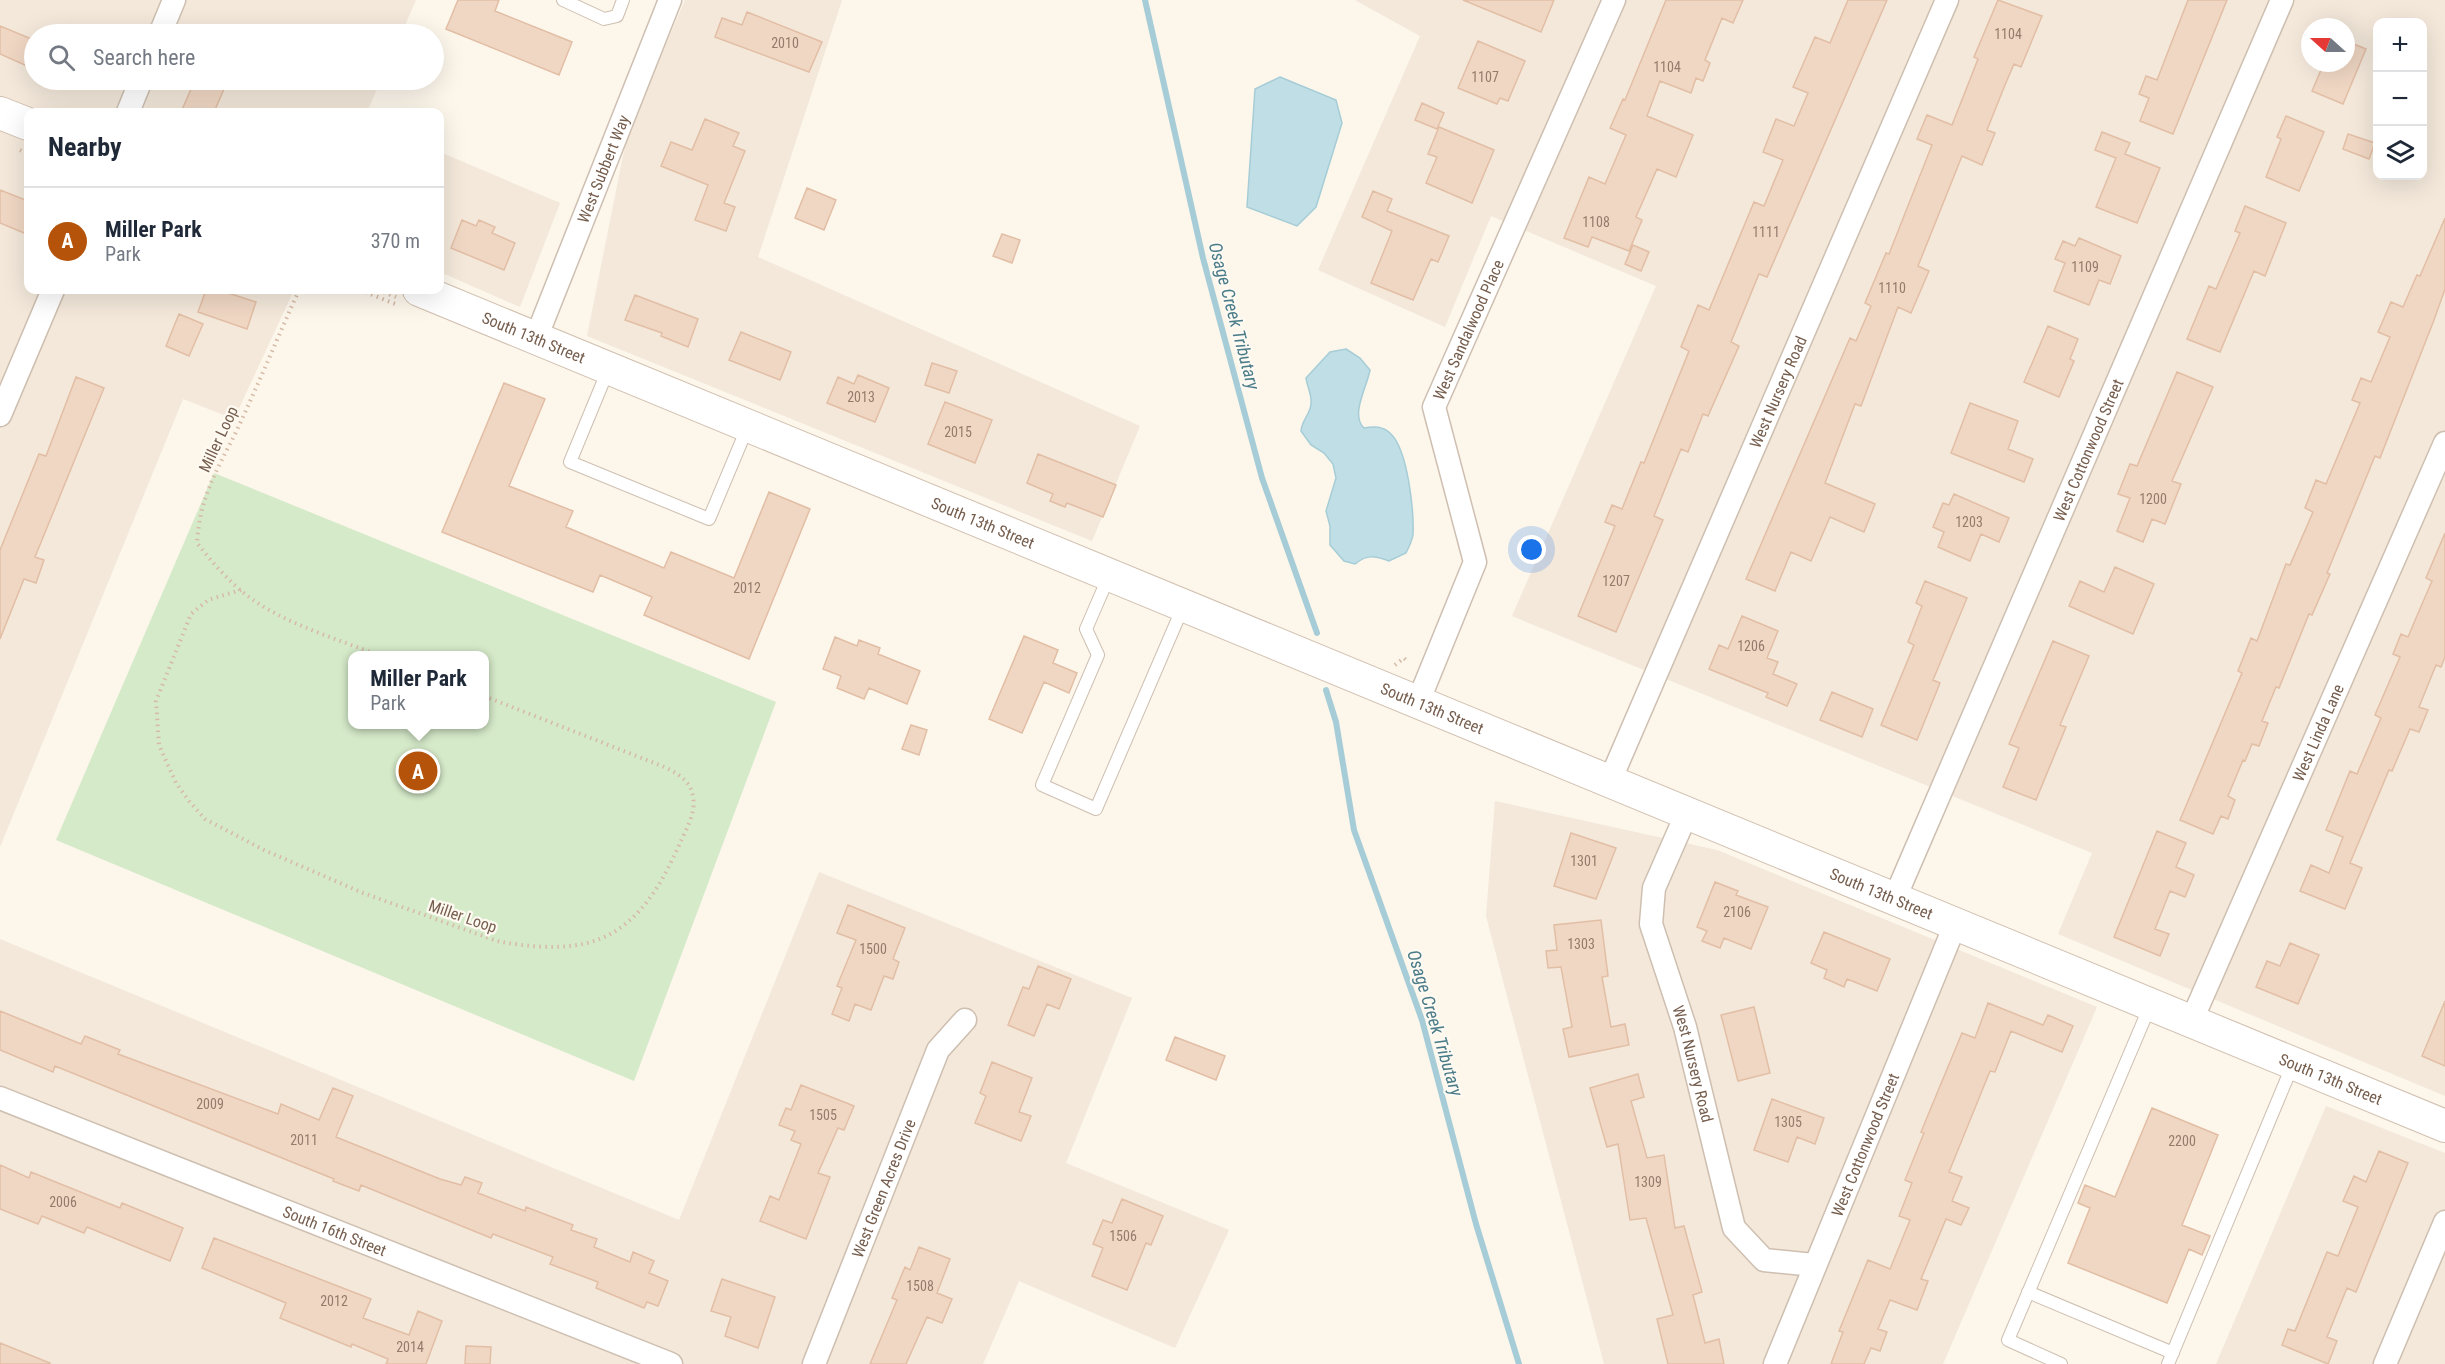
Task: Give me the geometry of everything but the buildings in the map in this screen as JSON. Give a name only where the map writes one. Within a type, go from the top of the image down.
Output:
[{"type":"street","points":[[164,24],[174,0]]},
{"type":"street","name":"West Subbert Way","points":[[536,338],[670,0]]},
{"type":"street","name":"West Sandalwood Place","points":[[1418,702],[1475,562],[1434,407],[1614,0]]},
{"type":"street","name":"West Nursery Road","points":[[1609,783],[1947,0]]},
{"type":"street","name":"West Cottonwood Street","points":[[1894,900],[2282,0]]},
{"type":"street","points":[[130,108],[137,90]]},
{"type":"street","points":[[0,113],[24,122]]},
{"type":"street","points":[[0,415],[51,294]]},
{"type":"street","name":"South 13th Street","points":[[429,294],[1686,815],[2445,1126]]},
{"type":"street","name":"West Linda Lane","points":[[2191,1022],[2445,443]]},
{"type":"street","name":"West Nursery Road","points":[[1686,815],[1654,888],[1652,924],[1685,1027],[1734,1228],[1764,1260],[1814,1265]]},
{"type":"street","name":"West Cottonwood Street","points":[[1775,1364],[1954,925]]},
{"type":"street","name":"West Green Acres Drive","points":[[814,1364],[938,1050],[964,1020]]},
{"type":"street","name":"South 16th Street","points":[[0,1098],[671,1364]]},
{"type":"street","points":[[2385,1364],[2445,1222]]},
{"type":"lane","points":[[563,0],[604,19],[617,16],[623,0]]},
{"type":"lane","points":[[609,368],[570,462],[709,519],[748,426]]},
{"type":"lane","points":[[1109,576],[1086,629],[1098,655],[1042,785],[1096,809],[1183,607]]},
{"type":"lane","points":[[2061,1364],[2008,1340],[2151,1005]]},
{"type":"lane","points":[[2028,1292],[2170,1358],[2293,1064]]},
{"type":"path","name":"Miller Loop","points":[[297,294],[236,432],[214,473],[199,513],[197,543],[226,577],[272,612],[368,651]]},
{"type":"path","name":"Miller Loop","points":[[241,590],[208,600],[191,614],[156,701],[159,746],[165,763],[189,801],[206,819],[311,871],[497,941],[515,944],[577,944],[597,940],[616,931],[635,916],[665,876],[694,806],[688,783],[680,774],[667,768],[489,698]]},
{"type":"shaded area","points":[[0,0],[416,0],[405,24],[24,24],[24,90],[377,90],[369,108],[24,108],[24,294],[292,294],[234,419],[183,399],[0,847]]},
{"type":"shaded area","points":[[685,0],[842,0],[758,257],[1140,426],[1092,541],[587,336],[628,131]]},
{"type":"shaded area","points":[[1355,0],[2445,0],[2445,1096],[2058,934],[2092,853],[1512,616],[1656,286],[1491,216],[1445,327],[1318,270],[1420,36]]},
{"type":"shaded area","points":[[444,154],[560,203],[520,307],[444,274]]},
{"type":"shaded area","points":[[1495,801],[1717,850],[2097,1007],[1943,1364],[1604,1364],[1486,916]]},
{"type":"shaded area","points":[[819,872],[1132,998],[1066,1163],[1229,1230],[1175,1348],[1019,1281],[983,1364],[0,1364],[0,939],[679,1220]]},
{"type":"shaded area","points":[[2326,1106],[2445,1153],[2445,1364],[2216,1364]]},
{"type":"green space","points":[[214,473],[776,702],[634,1081],[56,840]]},
{"type":"water","points":[[1280,77],[1336,100],[1342,123],[1316,207],[1297,226],[1247,207],[1255,89]]},
{"type":"water","points":[[1346,349],[1360,358],[1370,370],[1359,408],[1360,422],[1364,428],[1378,427],[1391,434],[1397,442],[1406,467],[1413,537],[1406,553],[1389,561],[1371,557],[1355,564],[1344,561],[1330,545],[1330,526],[1326,511],[1336,478],[1333,464],[1324,453],[1311,445],[1301,431],[1311,403],[1306,378],[1330,352]]},
{"type":"waterway","name":"Osage Creek Tributary","points":[[1145,0],[1203,258],[1262,478],[1317,633]]},
{"type":"waterway","name":"Osage Creek Tributary","points":[[1326,690],[1336,722],[1354,830],[1422,1020],[1476,1224],[1519,1364]]},
{"type":"place","name":"Miller Park","points":[[418,771]]}]
